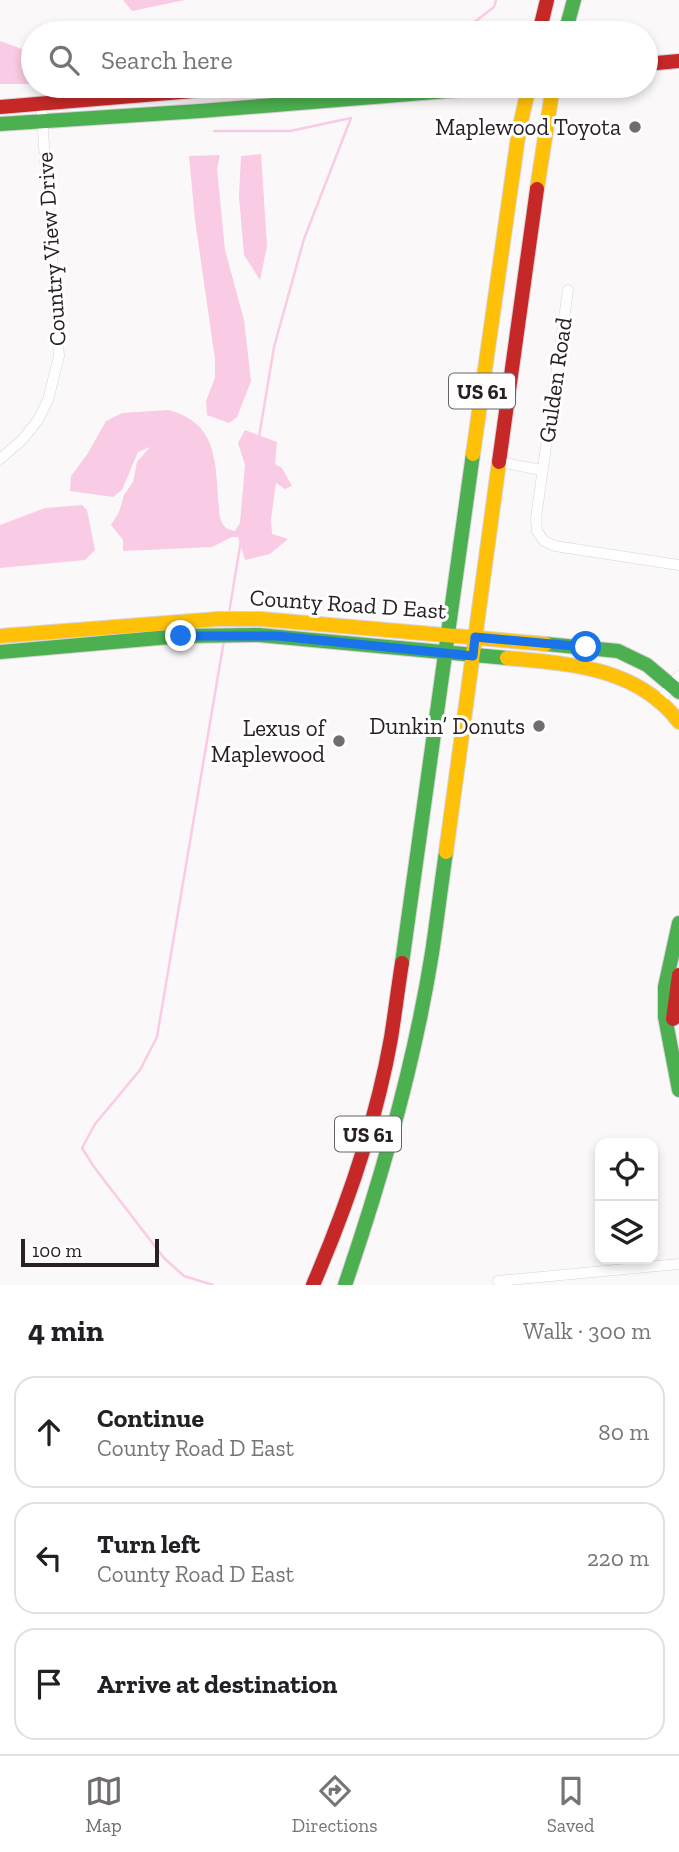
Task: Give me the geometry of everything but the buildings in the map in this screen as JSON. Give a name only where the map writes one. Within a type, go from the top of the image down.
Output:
[{"type":"main road","points":[[542,21],[547,0]]},
{"type":"main road","points":[[568,21],[574,0]]},
{"type":"main road","points":[[540,21],[543,17]]},
{"type":"main road","points":[[658,63],[679,61]]},
{"type":"main road","points":[[0,107],[103,98]]},
{"type":"main road","points":[[0,124],[361,98]]},
{"type":"main road","name":"US 61","points":[[313,1285],[358,1168],[385,1068],[397,1002],[444,653],[526,98]]},
{"type":"main road","name":"US 61","points":[[345,1285],[397,1120],[432,954],[542,144],[551,98]]},
{"type":"main road","name":"County Road D East","points":[[0,636],[218,619],[261,619],[618,651],[647,664],[676,684]]},
{"type":"main road","name":"County Road D East","points":[[0,652],[181,636],[258,635],[577,665],[617,675],[650,692],[679,722]]},
{"type":"main road","points":[[679,923],[668,961],[665,987],[665,1017],[679,1090]]},
{"type":"main road","points":[[672,1048],[679,975]]},
{"type":"street","name":"Country View Drive","points":[[0,459],[22,440],[38,420],[48,400],[58,356],[41,103]]},
{"type":"street","name":"Gulden Road","points":[[568,290],[541,470],[537,531],[544,541],[555,546],[679,565]]},
{"type":"street","name":"Gulden Road","points":[[499,462],[541,470]]},
{"type":"street","points":[[660,701],[676,684]]},
{"type":"street","points":[[498,1281],[679,1264]]},
{"type":"shaded area","points":[[123,0],[185,0],[132,11]]},
{"type":"shaded area","points":[[0,41],[21,49],[21,84],[0,84]]},
{"type":"shaded area","points":[[222,98],[268,98],[172,105]]},
{"type":"shaded area","points":[[261,154],[267,246],[260,280],[244,255],[239,197],[241,156]]},
{"type":"shaded area","points":[[220,155],[217,169],[225,250],[244,320],[251,381],[237,417],[229,423],[207,415],[206,401],[215,378],[215,359],[195,220],[189,156]]},
{"type":"shaded area","points":[[168,410],[197,424],[205,435],[215,460],[220,517],[223,525],[230,530],[235,531],[240,523],[245,465],[238,443],[245,430],[277,442],[275,464],[282,468],[292,486],[285,489],[276,483],[271,519],[272,534],[288,539],[270,554],[245,560],[238,537],[232,537],[212,547],[123,551],[123,540],[111,525],[133,482],[137,462],[150,447],[138,452],[122,490],[113,497],[70,491],[71,476],[106,421],[122,413]]},
{"type":"shaded area","points":[[82,505],[87,510],[95,550],[85,560],[0,568],[0,525],[45,508]]},
{"type":"waterway","points":[[476,21],[494,7],[496,0]]},
{"type":"waterway","points":[[214,131],[290,131],[351,118]]},
{"type":"waterway","points":[[259,437],[274,347],[304,239],[351,118]]},
{"type":"waterway","points":[[229,613],[241,540]]},
{"type":"waterway","points":[[213,1285],[184,1276],[164,1258],[82,1148],[95,1124],[140,1070],[157,1037],[224,640]]},
{"type":"traffic: fast","points":[[568,21],[574,0]]},
{"type":"traffic: fast","points":[[0,124],[361,98]]},
{"type":"traffic: fast","points":[[402,963],[473,454]]},
{"type":"traffic: fast","points":[[0,652],[181,636],[259,635],[507,658]]},
{"type":"traffic: fast","points":[[546,644],[618,651],[647,665],[679,692]]},
{"type":"traffic: fast","points":[[345,1285],[384,1162],[416,1037],[432,953],[446,852]]},
{"type":"traffic: fast","points":[[679,923],[665,987],[665,1017],[679,1090]]},
{"type":"traffic: slow","points":[[473,454],[519,130],[526,98]]},
{"type":"traffic: slow","points":[[537,189],[551,98]]},
{"type":"traffic: slow","points":[[446,852],[499,462]]},
{"type":"traffic: slow","points":[[0,636],[218,619],[261,619],[546,644]]},
{"type":"traffic: slow","points":[[507,658],[578,666],[623,679],[662,704],[679,722]]},
{"type":"traffic: jam","points":[[542,21],[547,0]]},
{"type":"traffic: jam","points":[[658,63],[679,61]]},
{"type":"traffic: jam","points":[[0,107],[108,98]]},
{"type":"traffic: jam","points":[[499,462],[537,189]]},
{"type":"traffic: jam","points":[[313,1285],[349,1195],[369,1133],[385,1070],[402,963]]},
{"type":"traffic: jam","points":[[673,1019],[679,975]]},
{"type":"place","name":"Maplewood Toyota","points":[[635,127]]},
{"type":"place","name":"Dunkin’ Donuts","points":[[539,726]]},
{"type":"place","name":"Lexus of Maplewood","points":[[339,741]]},
{"type":"route","points":[[181,636],[278,636],[473,656],[475,637],[586,647]]}]
